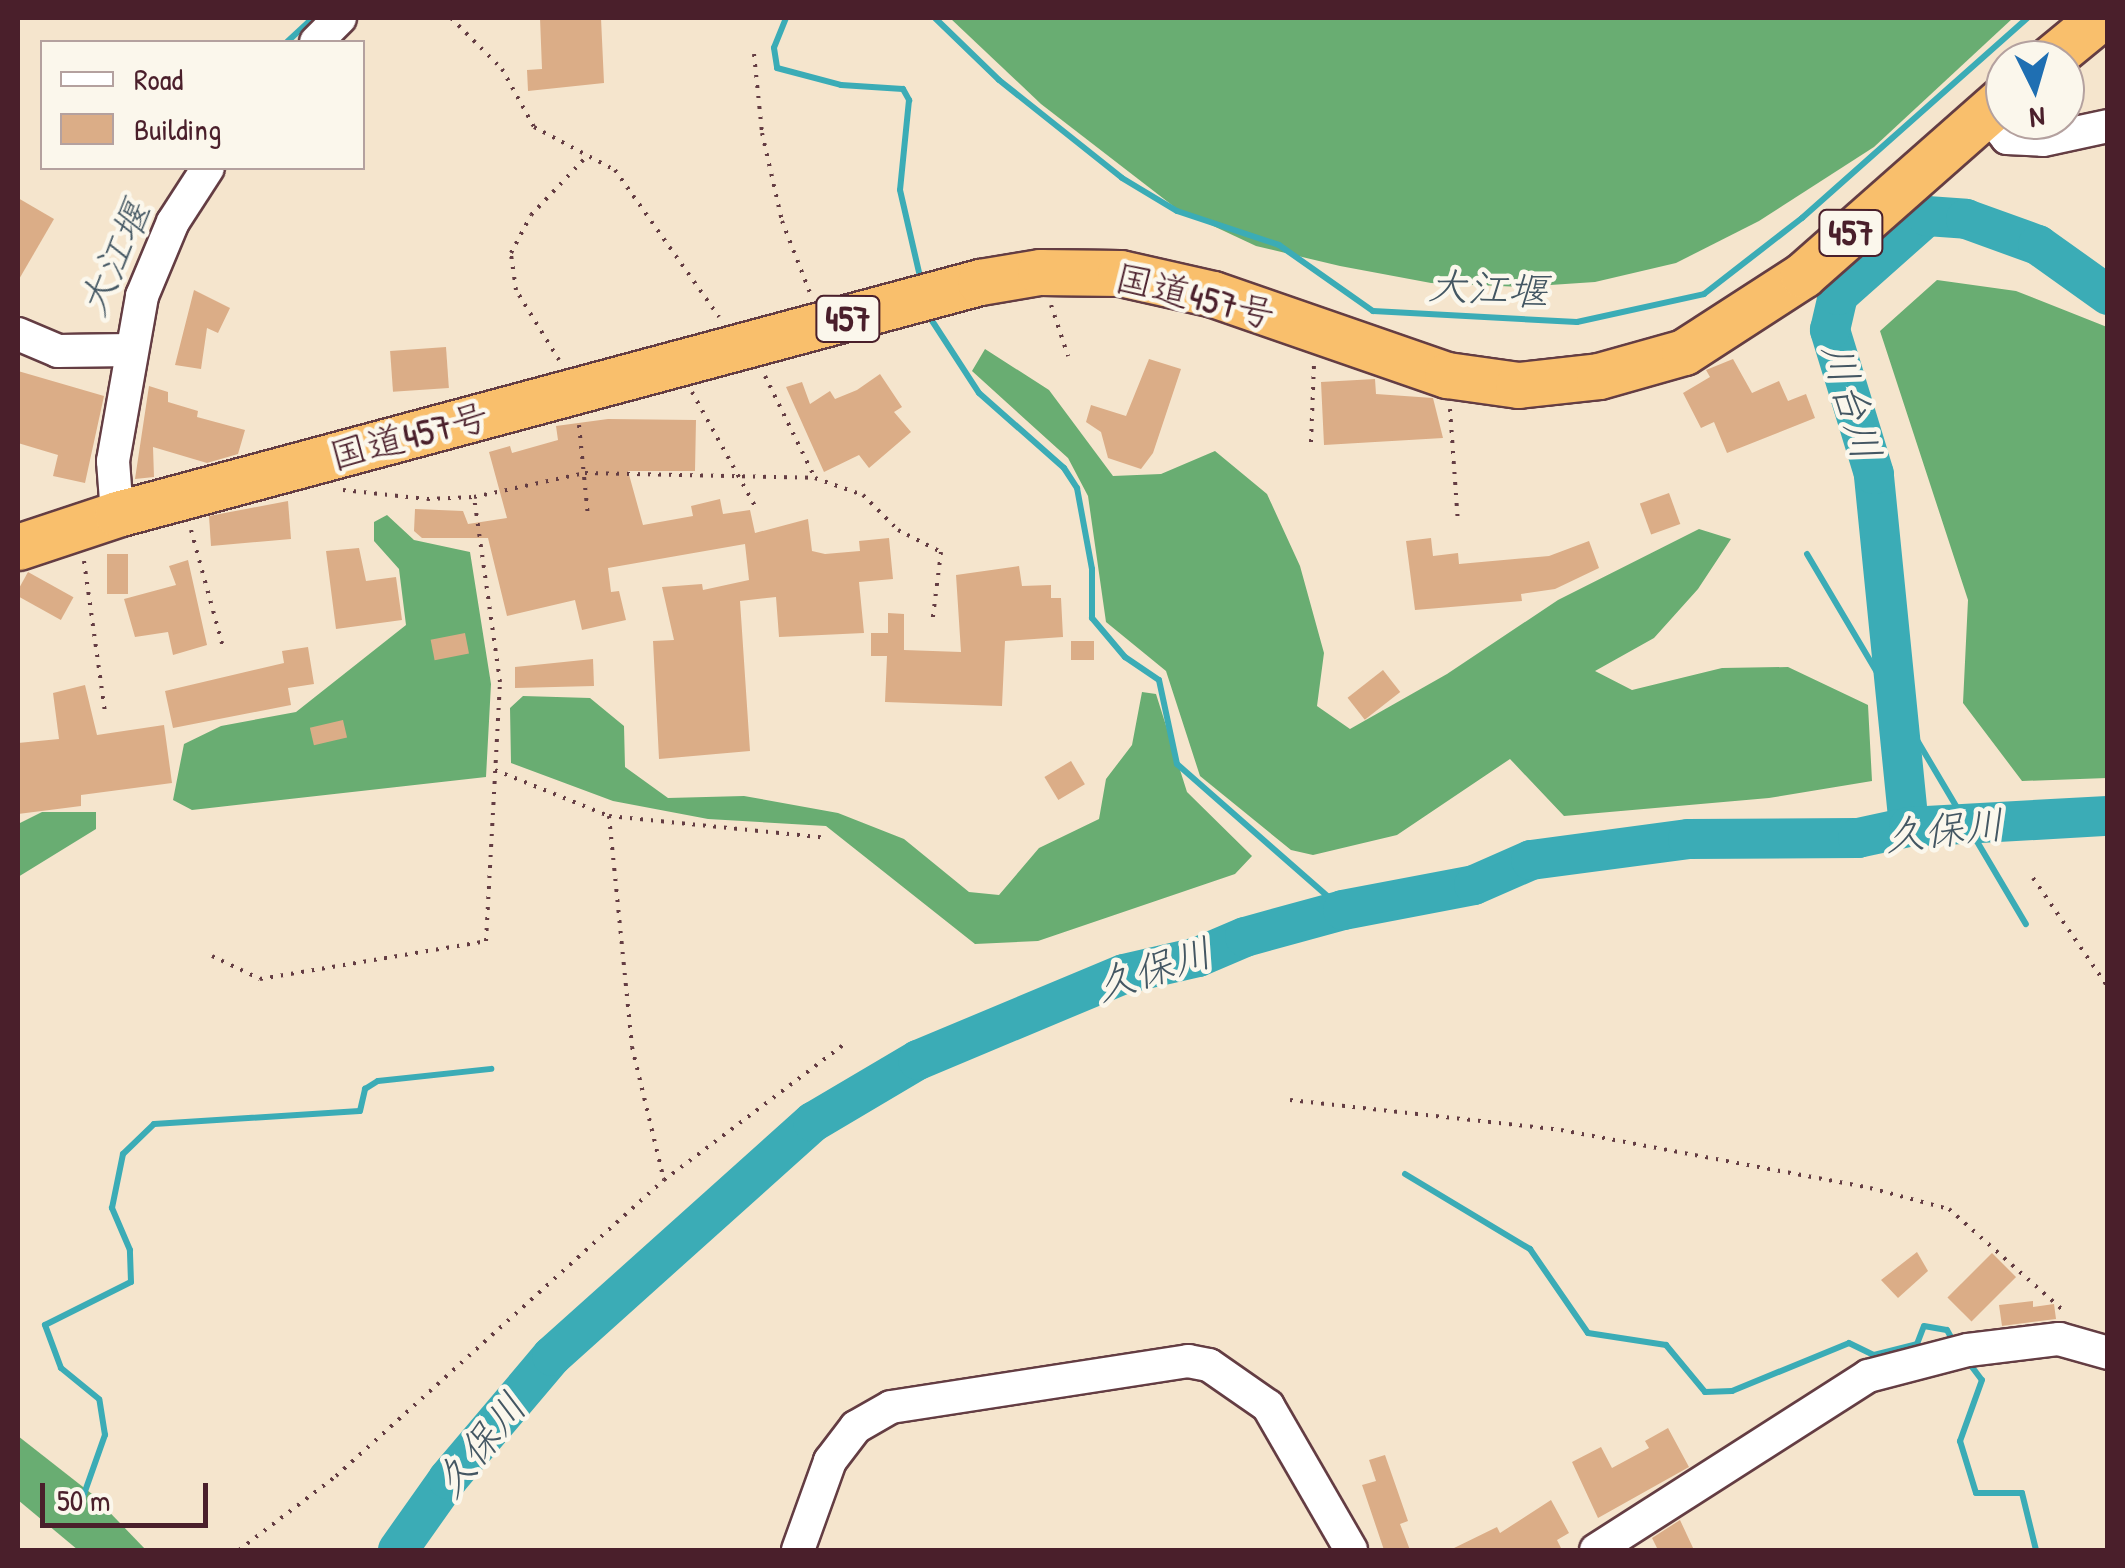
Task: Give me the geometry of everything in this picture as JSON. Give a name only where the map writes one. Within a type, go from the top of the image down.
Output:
[{"type":"highway","points":[[2074,40],[2100,18]]},
{"type":"highway","name":"国道457号","points":[[18,546],[182,496],[1040,272],[1120,273],[1213,294],[1447,374],[1518,384],[1599,376],[1684,352],[1803,276],[1985,115]]},
{"type":"street","points":[[318,40],[340,18]]},
{"type":"street","points":[[97,520],[113,461],[142,296],[173,222],[207,170]]},
{"type":"street","points":[[18,334],[58,351],[131,350]]},
{"type":"street","points":[[1596,1550],[1868,1376],[1968,1350],[2060,1340],[2105,1352]]},
{"type":"street","points":[[798,1550],[830,1461],[856,1428],[891,1407],[1188,1361],[1209,1366],[1268,1406],[1352,1550]]},
{"type":"path","points":[[451,18],[502,69],[534,127],[616,170],[746,346],[816,478]]},
{"type":"path","points":[[754,54],[762,132],[782,220],[822,326]]},
{"type":"path","points":[[588,155],[531,216],[511,253],[516,290],[575,392],[588,516]]},
{"type":"path","points":[[1040,272],[1068,356]]},
{"type":"path","points":[[1311,442],[1316,353]]},
{"type":"path","points":[[677,364],[755,506]]},
{"type":"path","points":[[1447,374],[1458,523]]},
{"type":"path","points":[[333,489],[474,496],[585,473],[816,478],[863,495],[898,530],[940,552],[932,624]]},
{"type":"path","points":[[182,496],[223,647]]},
{"type":"path","points":[[212,956],[260,979],[486,941],[500,682],[474,496]]},
{"type":"path","points":[[97,520],[105,712]]},
{"type":"path","points":[[495,770],[608,816],[822,837]]},
{"type":"path","points":[[608,816],[632,1047],[664,1180]]},
{"type":"path","points":[[2032,878],[2108,987]]},
{"type":"path","points":[[239,1550],[336,1476],[664,1180],[843,1045]]},
{"type":"path","points":[[1290,1100],[1561,1130],[1870,1188],[1948,1210],[2105,1352]]},
{"type":"green space","points":[[950,18],[2013,18],[1874,147],[1759,221],[1676,263],[1595,282],[1522,287],[1431,283],[1256,246],[1177,209],[1041,104]]},
{"type":"green space","points":[[1937,280],[2016,291],[2107,327],[2107,778],[2022,781],[1963,703],[1968,600],[1880,331]]},
{"type":"green space","points":[[985,349],[1049,390],[1113,476],[1161,474],[1215,451],[1267,494],[1300,566],[1324,653],[1317,706],[1350,729],[1447,674],[1558,600],[1699,529],[1731,539],[1698,589],[1654,638],[1595,671],[1632,690],[1722,668],[1788,667],[1868,705],[1872,781],[1769,798],[1564,816],[1510,759],[1397,835],[1313,855],[1291,850],[1200,776],[1166,671],[1106,622],[1088,496],[1068,458],[972,371]]},
{"type":"green space","points":[[387,515],[414,540],[470,552],[491,684],[486,777],[192,810],[173,800],[184,744],[221,726],[296,712],[406,625],[399,569],[374,541],[374,522]]},
{"type":"green space","points":[[1142,692],[1156,694],[1187,792],[1252,856],[1235,874],[1038,941],[975,944],[826,826],[708,819],[613,801],[511,763],[510,708],[523,696],[590,698],[624,726],[625,767],[668,798],[744,796],[838,813],[904,839],[969,892],[999,895],[1039,848],[1099,819],[1106,779],[1132,745]]},
{"type":"green space","points":[[42,812],[96,812],[96,829],[18,877],[18,824]]},
{"type":"green space","points":[[18,1436],[92,1494],[146,1550],[78,1550],[18,1500]]},
{"type":"building","points":[[540,18],[601,18],[604,83],[528,91],[527,70],[542,69]]},
{"type":"building","points":[[18,198],[54,219],[18,281]]},
{"type":"building","points":[[194,290],[230,308],[218,333],[207,328],[201,369],[175,365]]},
{"type":"building","points":[[446,347],[449,388],[393,392],[390,351]]},
{"type":"building","points":[[1149,359],[1181,369],[1153,453],[1141,469],[1108,458],[1101,432],[1086,422],[1091,405],[1126,416]]},
{"type":"building","points":[[1733,359],[1752,393],[1779,381],[1788,401],[1806,394],[1815,418],[1727,453],[1714,422],[1701,428],[1683,393],[1710,377],[1706,370]]},
{"type":"building","points":[[18,371],[104,396],[85,483],[53,476],[58,455],[18,443]]},
{"type":"building","points":[[880,374],[902,407],[894,412],[911,432],[869,468],[859,455],[824,472],[786,387],[802,382],[810,404],[830,391],[835,399],[857,390]]},
{"type":"building","points":[[1375,379],[1376,394],[1433,398],[1443,438],[1324,445],[1321,382]]},
{"type":"building","points":[[149,386],[168,392],[168,402],[198,411],[197,417],[245,430],[238,454],[207,463],[153,447],[154,477],[135,479]]},
{"type":"building","points":[[608,419],[696,420],[695,471],[628,471],[643,525],[693,516],[691,506],[720,499],[723,514],[750,510],[755,533],[808,519],[812,551],[825,554],[860,551],[859,541],[889,538],[893,579],[859,582],[864,633],[779,637],[776,597],[740,601],[750,751],[659,759],[653,641],[674,640],[662,587],[702,584],[703,590],[749,580],[745,544],[608,568],[611,592],[619,591],[626,620],[582,630],[575,600],[507,616],[488,538],[422,538],[414,531],[415,509],[463,511],[468,524],[507,518],[489,452],[510,446],[512,453],[558,440],[556,426]]},
{"type":"building","points":[[1669,493],[1680,524],[1651,535],[1640,504]]},
{"type":"building","points":[[288,501],[291,539],[211,546],[209,516]]},
{"type":"building","points":[[1431,538],[1433,556],[1458,553],[1459,564],[1549,556],[1589,541],[1599,568],[1555,589],[1521,594],[1522,601],[1415,610],[1406,541]]},
{"type":"building","points":[[359,548],[366,581],[396,577],[402,620],[336,629],[326,551]]},
{"type":"building","points":[[107,554],[128,554],[128,594],[107,594]]},
{"type":"building","points":[[188,560],[207,645],[173,655],[168,632],[135,637],[124,599],[176,585],[169,566]]},
{"type":"building","points":[[1019,566],[1022,586],[1051,585],[1051,598],[1061,598],[1063,637],[1005,641],[1002,706],[885,702],[887,656],[871,656],[871,633],[888,633],[888,613],[904,614],[904,650],[961,652],[956,575]]},
{"type":"building","points":[[28,572],[73,597],[61,620],[18,596]]},
{"type":"building","points":[[465,633],[469,654],[435,660],[431,640]]},
{"type":"building","points":[[1071,641],[1094,641],[1094,660],[1071,660]]},
{"type":"building","points":[[308,647],[314,684],[288,688],[291,705],[173,728],[165,691],[284,663],[282,651]]},
{"type":"building","points":[[593,659],[594,686],[515,688],[515,667]]},
{"type":"building","points":[[1383,670],[1400,692],[1365,720],[1348,698]]},
{"type":"building","points":[[85,685],[97,735],[164,725],[172,783],[81,795],[81,806],[18,814],[18,743],[59,739],[53,693]]},
{"type":"building","points":[[343,720],[347,738],[314,745],[310,728]]},
{"type":"building","points":[[1071,761],[1085,784],[1058,800],[1044,777]]},
{"type":"building","points":[[1917,1252],[1928,1271],[1898,1298],[1881,1280]]},
{"type":"building","points":[[1992,1253],[2016,1277],[1971,1322],[1947,1298]]},
{"type":"building","points":[[2033,1301],[2033,1307],[2054,1304],[2056,1319],[2002,1326],[1999,1305]]},
{"type":"building","points":[[1668,1428],[1689,1467],[1598,1518],[1572,1462],[1601,1447],[1612,1468],[1649,1448],[1645,1441]]},
{"type":"building","points":[[1385,1455],[1408,1521],[1400,1524],[1410,1550],[1384,1550],[1362,1485],[1376,1481],[1369,1460]]},
{"type":"building","points":[[1551,1500],[1569,1533],[1557,1540],[1562,1550],[1450,1550],[1497,1527],[1500,1533]]},
{"type":"building","points":[[1680,1520],[1694,1550],[1658,1550],[1652,1538]]},
{"type":"waterway","name":"大江堰","points":[[289,40],[313,18]]},
{"type":"waterway","points":[[786,18],[774,48],[777,68],[841,85],[903,89],[909,100],[900,190],[921,281]]},
{"type":"waterway","name":"大江堰","points":[[935,18],[999,80],[1122,178],[1177,211],[1279,245],[1373,311],[1577,322],[1704,294],[1802,218],[2027,18]]},
{"type":"waterway","name":"川台川","points":[[1909,827],[1874,474],[1830,330],[1838,295],[1927,216],[1966,219],[2038,245],[2108,295]]},
{"type":"waterway","points":[[927,313],[979,393],[1064,468],[1077,488],[1092,569],[1092,618],[1125,657],[1159,680],[1177,764],[1343,910]]},
{"type":"waterway","points":[[1807,554],[2026,924]]},
{"type":"waterway","name":"久保川","points":[[398,1550],[448,1479],[552,1356],[813,1122],[918,1060],[1124,974],[1198,957],[1245,937],[1343,910],[1474,885],[1531,860],[1688,839],[1858,838],[1909,827],[2108,816]]},
{"type":"waterway","points":[[83,1497],[105,1435],[99,1399],[61,1368],[45,1325],[131,1282],[130,1250],[112,1208],[123,1154],[154,1124],[360,1111],[365,1089],[378,1081],[491,1069]]},
{"type":"waterway","points":[[1405,1174],[1530,1249],[1588,1333],[1666,1345],[1705,1392],[1732,1391],[1849,1343],[1874,1355],[1917,1344],[1924,1326],[1947,1330],[1953,1341]]},
{"type":"waterway","points":[[1966,1359],[1982,1380],[1960,1441],[1976,1493],[2022,1493],[2036,1550]]}]
